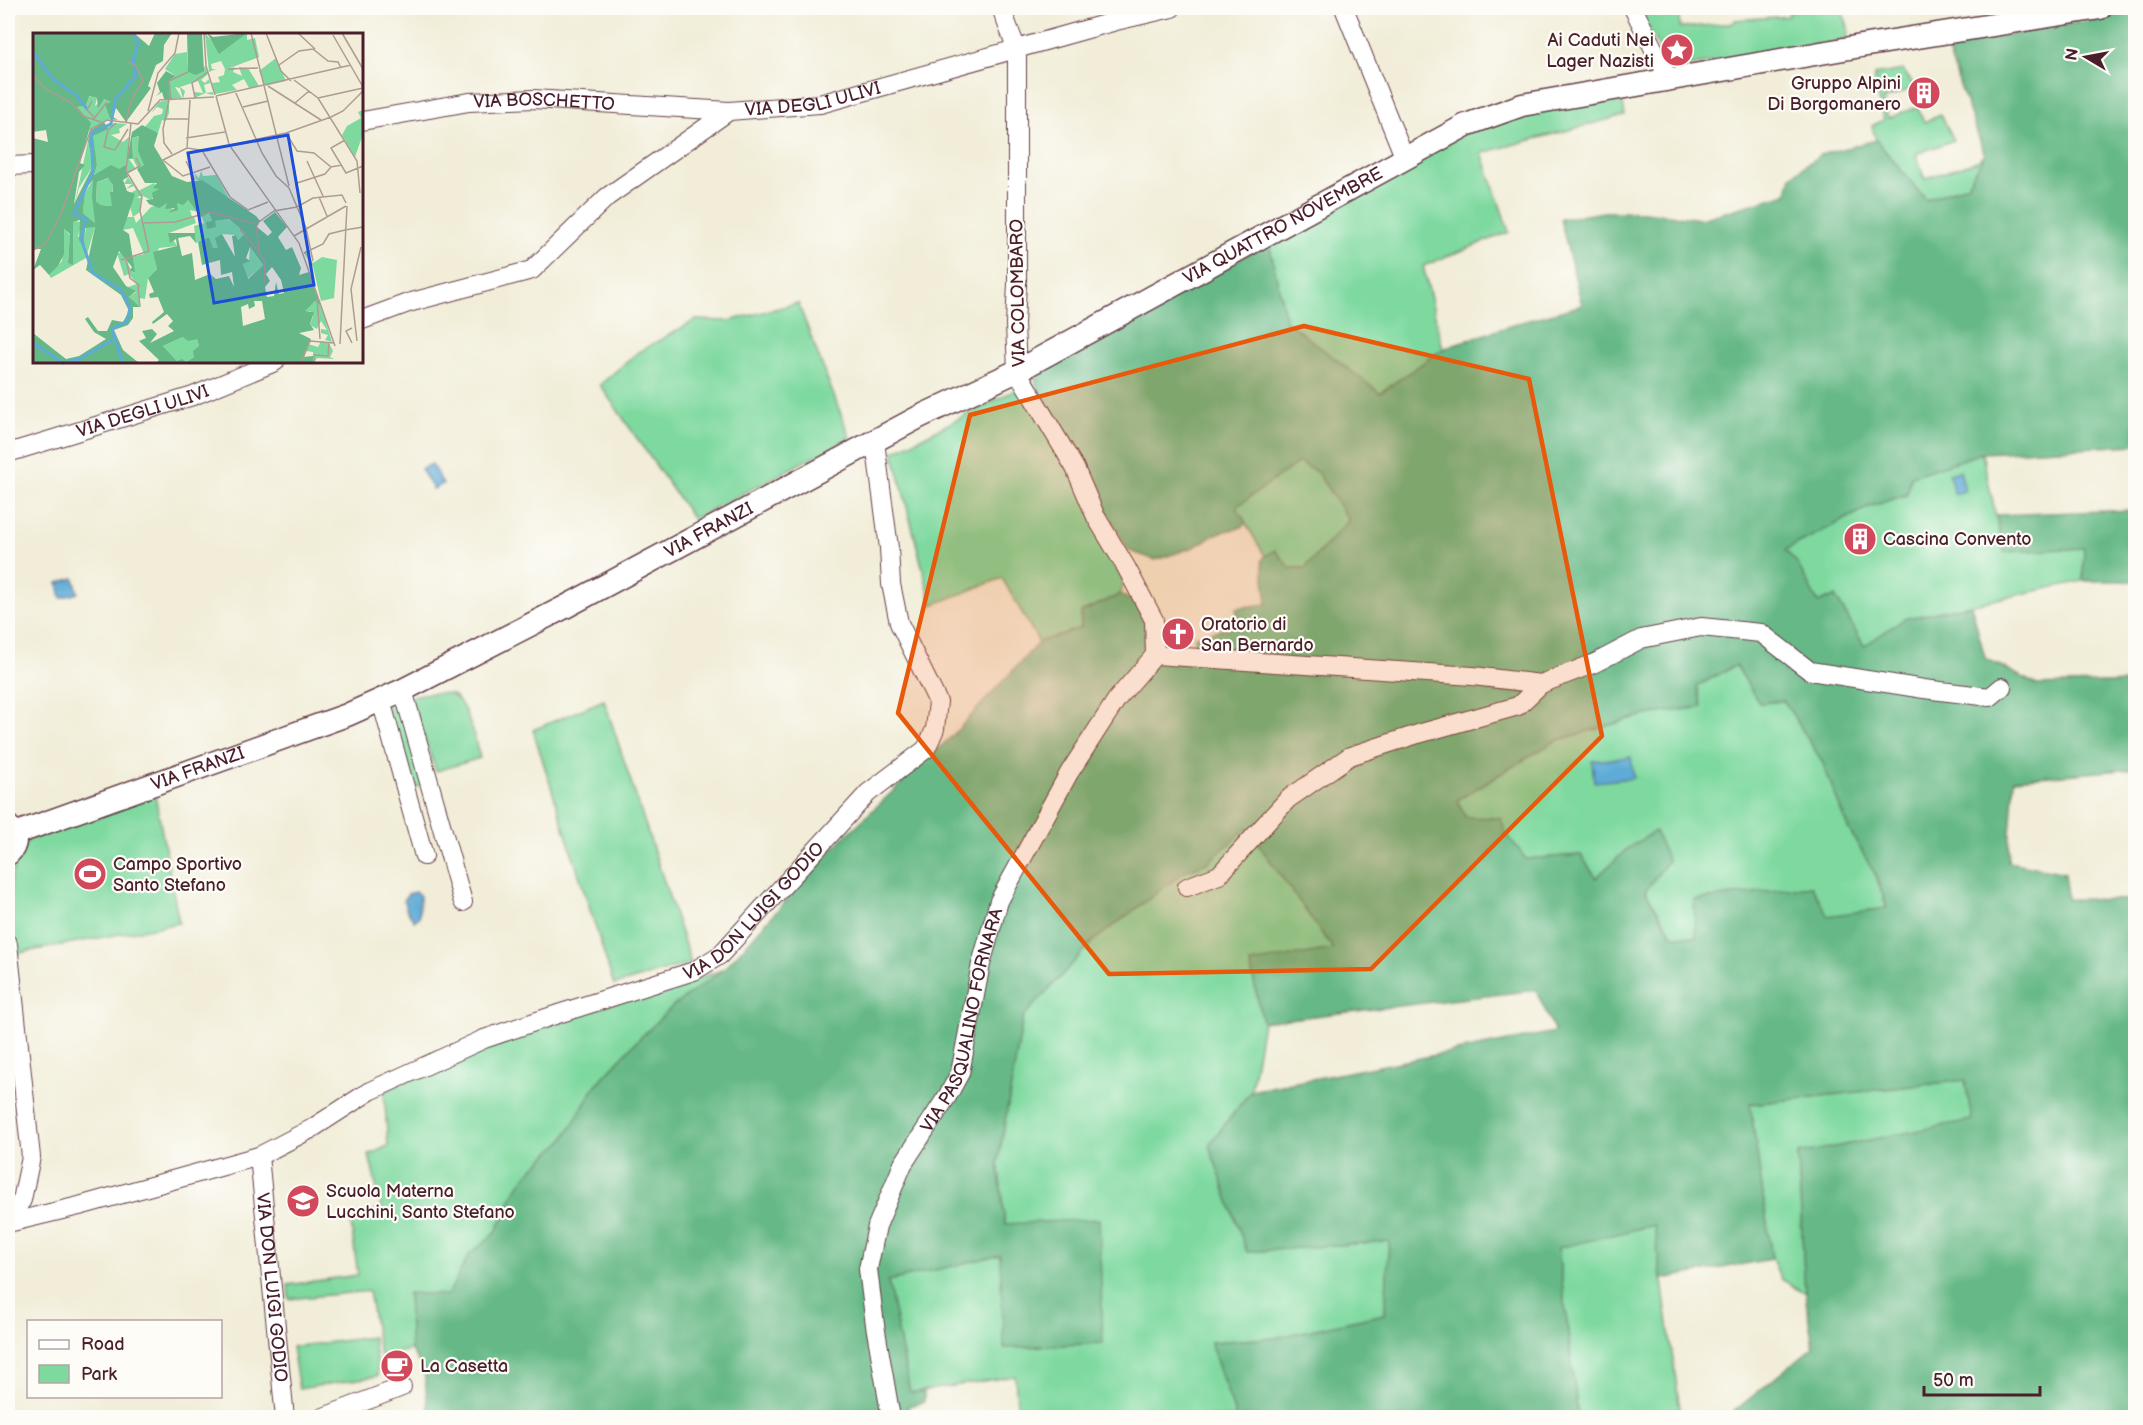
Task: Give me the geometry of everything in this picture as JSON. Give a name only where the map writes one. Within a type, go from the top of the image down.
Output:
[{"type":"main road","name":"VIA QUATTRO NOVEMBRE","points":[[1017,371],[1466,125],[1522,105],[1861,46],[2100,8]]},
{"type":"main road","name":"VIA FRANZI","points":[[10,838],[347,715],[403,690],[567,606],[919,417],[1017,371]]},
{"type":"street","name":"VIA COLOMBARO","points":[[1001,8],[1017,50],[1015,324],[1017,371],[1075,468],[1096,517],[1154,620],[1155,655]]},
{"type":"street","name":"VIA DEGLI ULIVI","points":[[363,320],[408,303],[532,270],[607,197],[729,111],[820,104],[1116,21],[1172,8]]},
{"type":"street","points":[[1344,8],[1405,159]]},
{"type":"street","points":[[1633,8],[1669,79]]},
{"type":"street","name":"VIA BOSCHETTO","points":[[363,121],[470,102],[533,99],[729,111]]},
{"type":"street","points":[[8,166],[33,165]]},
{"type":"street","name":"VIA DEGLI ULIVI","points":[[8,453],[193,396],[273,363]]},
{"type":"street","name":"VIA DON LUIGI GODIO","points":[[8,1221],[79,1206],[259,1156],[311,1129],[370,1091],[484,1039],[694,971],[720,955],[868,793],[926,748],[936,729],[938,702],[899,623],[891,584],[889,548],[875,442]]},
{"type":"street","points":[[1187,887],[1219,875],[1288,799],[1350,756],[1518,706],[1541,684],[1595,663],[1641,639],[1701,627],[1761,633],[1810,671],[1990,697],[2002,687]]},
{"type":"street","points":[[1155,655],[1473,676],[1541,684]]},
{"type":"street","name":"VIA PASQUALINO FORNARA","points":[[891,1418],[874,1325],[868,1269],[877,1226],[903,1164],[948,1095],[960,1072],[981,964],[999,901],[1068,773],[1117,699],[1155,655]]},
{"type":"street","points":[[403,690],[463,902]]},
{"type":"street","points":[[381,700],[424,856]]},
{"type":"street","points":[[8,944],[31,1157],[22,1200],[8,1221]]},
{"type":"street","name":"VIA DON LUIGI GODIO","points":[[259,1156],[285,1418]]},
{"type":"street","points":[[321,1418],[402,1388]]},
{"type":"highlighted area","points":[[1304,326],[1529,379],[1602,736],[1371,969],[1109,974],[898,713],[970,415]]},
{"type":"green space","points":[[1636,8],[1678,8],[1680,28],[1734,23],[1735,20],[1789,16],[1788,8],[1840,8],[1848,32],[1844,41],[1671,69]]},
{"type":"green space","points":[[2135,12],[2135,445],[1982,453],[1911,476],[1907,494],[1869,507],[1785,550],[1797,563],[1818,603],[1835,596],[1864,646],[1904,619],[1971,605],[1985,658],[2037,685],[2135,682],[2135,769],[2014,779],[2008,862],[2065,873],[2067,899],[2135,900],[2135,1417],[1733,1417],[1732,1413],[1813,1347],[1805,1293],[1798,1154],[1972,1120],[1965,1080],[1750,1104],[1772,1259],[1661,1279],[1654,1225],[1558,1248],[1578,1417],[1236,1417],[1210,1342],[1275,1338],[1385,1314],[1389,1241],[1247,1252],[1209,1145],[1251,1091],[1555,1032],[1536,990],[1263,1022],[1250,963],[1333,949],[1247,828],[1207,863],[1187,870],[1093,941],[1023,1017],[998,1162],[1005,1224],[1099,1219],[1103,1343],[1004,1348],[1000,1255],[888,1281],[910,1392],[924,1392],[924,1402],[908,1406],[908,1415],[902,1417],[429,1417],[424,1370],[411,1350],[408,1293],[448,1295],[469,1255],[496,1232],[515,1191],[529,1172],[564,1139],[595,1086],[672,1007],[724,969],[840,841],[953,735],[1039,642],[1081,628],[1081,612],[1121,594],[1162,622],[1178,654],[1194,646],[1195,636],[1240,625],[1236,608],[1267,604],[1262,560],[1265,556],[1275,550],[1290,568],[1305,568],[1349,520],[1317,472],[1299,462],[1236,507],[1246,523],[1242,527],[1218,533],[1194,547],[1156,560],[1129,551],[1037,387],[1033,370],[1269,243],[1286,321],[1380,393],[1443,349],[1515,324],[1582,305],[1560,219],[1604,212],[1644,212],[1701,219],[1787,194],[1791,176],[1820,155],[1876,140],[1926,200],[1967,185],[1985,155],[1946,46]],"holes":[[[1736,665],[1759,703],[1784,701],[1822,761],[1848,828],[1876,875],[1887,908],[1828,916],[1812,886],[1694,900],[1696,937],[1673,936],[1645,891],[1668,861],[1655,831],[1628,848],[1596,878],[1581,855],[1526,859],[1505,832],[1501,818],[1466,817],[1457,800],[1555,741],[1644,715],[1702,707],[1697,686]]]},
{"type":"green space","points":[[1903,70],[1915,87],[1883,100],[1888,118],[1918,107],[1924,122],[1941,115],[1954,140],[1916,154],[1925,179],[1977,161],[1985,155],[1967,185],[1926,200],[1876,140],[1872,126],[1884,120],[1874,86],[1874,75]]},
{"type":"green space","points":[[1621,94],[1625,115],[1482,153],[1509,232],[1423,266],[1443,349],[1379,393],[1286,321],[1269,243],[1471,129],[1527,110]]},
{"type":"green space","points":[[798,303],[850,438],[693,519],[600,385],[638,352],[696,320],[729,321]]},
{"type":"green space","points":[[1025,385],[1126,567],[1121,594],[1081,612],[1081,628],[1039,642],[1002,578],[932,605],[893,452]]},
{"type":"green space","points":[[1982,453],[2004,552],[2084,548],[2083,581],[1904,619],[1864,646],[1835,596],[1818,603],[1797,563],[1785,550],[1869,507],[1907,495],[1911,476]]},
{"type":"green space","points":[[1299,461],[1317,472],[1349,520],[1305,568],[1290,568],[1275,551],[1265,556],[1236,507]]},
{"type":"green space","points":[[2135,510],[2135,581],[2083,581],[2084,548],[2004,552],[1996,515]]},
{"type":"green space","points":[[1736,665],[1759,703],[1784,701],[1822,761],[1848,828],[1876,875],[1887,908],[1828,916],[1811,886],[1695,900],[1696,937],[1673,936],[1645,891],[1668,861],[1628,848],[1596,878],[1580,855],[1526,859],[1505,832],[1501,819],[1466,817],[1457,800],[1555,741],[1644,715],[1701,707],[1697,686]]},
{"type":"green space","points":[[447,693],[456,698],[470,722],[480,758],[436,771],[410,697],[421,694]]},
{"type":"green space","points":[[400,697],[426,785],[409,789],[385,704]]},
{"type":"green space","points":[[604,700],[691,963],[614,985],[533,730]]},
{"type":"green space","name":"Campo Sportivo Santo Stefano","points":[[155,795],[179,923],[13,954],[11,879],[14,865],[30,839]]},
{"type":"green space","points":[[1247,828],[1334,949],[1250,964],[1263,1022],[1251,1091],[1209,1145],[1247,1252],[1389,1241],[1385,1314],[1275,1338],[1210,1342],[1236,1417],[1018,1417],[1015,1376],[910,1393],[888,1281],[1000,1254],[1002,1263],[1005,1224],[998,1162],[1023,1017],[1093,941],[1187,870],[1207,863]]},
{"type":"green space","points":[[724,969],[672,1008],[595,1086],[564,1139],[529,1172],[496,1232],[469,1255],[448,1296],[408,1293],[411,1350],[380,1356],[369,1291],[289,1299],[288,1285],[358,1275],[350,1216],[382,1210],[369,1155],[388,1146],[384,1091],[471,1052],[538,1026]]},
{"type":"green space","points":[[1965,1080],[1973,1120],[1798,1154],[1805,1293],[1781,1279],[1772,1259],[1750,1104]]},
{"type":"green space","points":[[1654,1224],[1681,1417],[1578,1417],[1558,1248]]},
{"type":"green space","points":[[373,1337],[378,1376],[299,1389],[292,1347]]},
{"type":"green space","points":[[373,1404],[403,1417],[340,1418]]},
{"type":"water","points":[[432,464],[443,484],[433,489],[421,469]]},
{"type":"water","points":[[1960,471],[1965,491],[1954,494],[1949,474]]},
{"type":"water","points":[[74,578],[78,593],[61,598],[58,583]]},
{"type":"water","points":[[1631,757],[1634,778],[1594,782],[1592,761]]},
{"type":"water","points":[[415,892],[420,896],[419,917],[414,921],[404,901],[408,894]]},
{"type":"place","name":"Ai Caduti Nei Lager Nazisti","points":[[1677,50]]},
{"type":"place","name":"Gruppo Alpini Di Borgomanero","points":[[1924,93]]},
{"type":"place","name":"Cascina Convento","points":[[1860,539]]},
{"type":"place","name":"Oratorio di San Bernardo","points":[[1178,634]]},
{"type":"place","name":"Campo Sportivo Santo Stefano","points":[[90,874]]},
{"type":"place","name":"Scuola Materna Lucchini, Santo Stefano","points":[[303,1201]]},
{"type":"place","name":"La Casetta","points":[[397,1366]]}]
